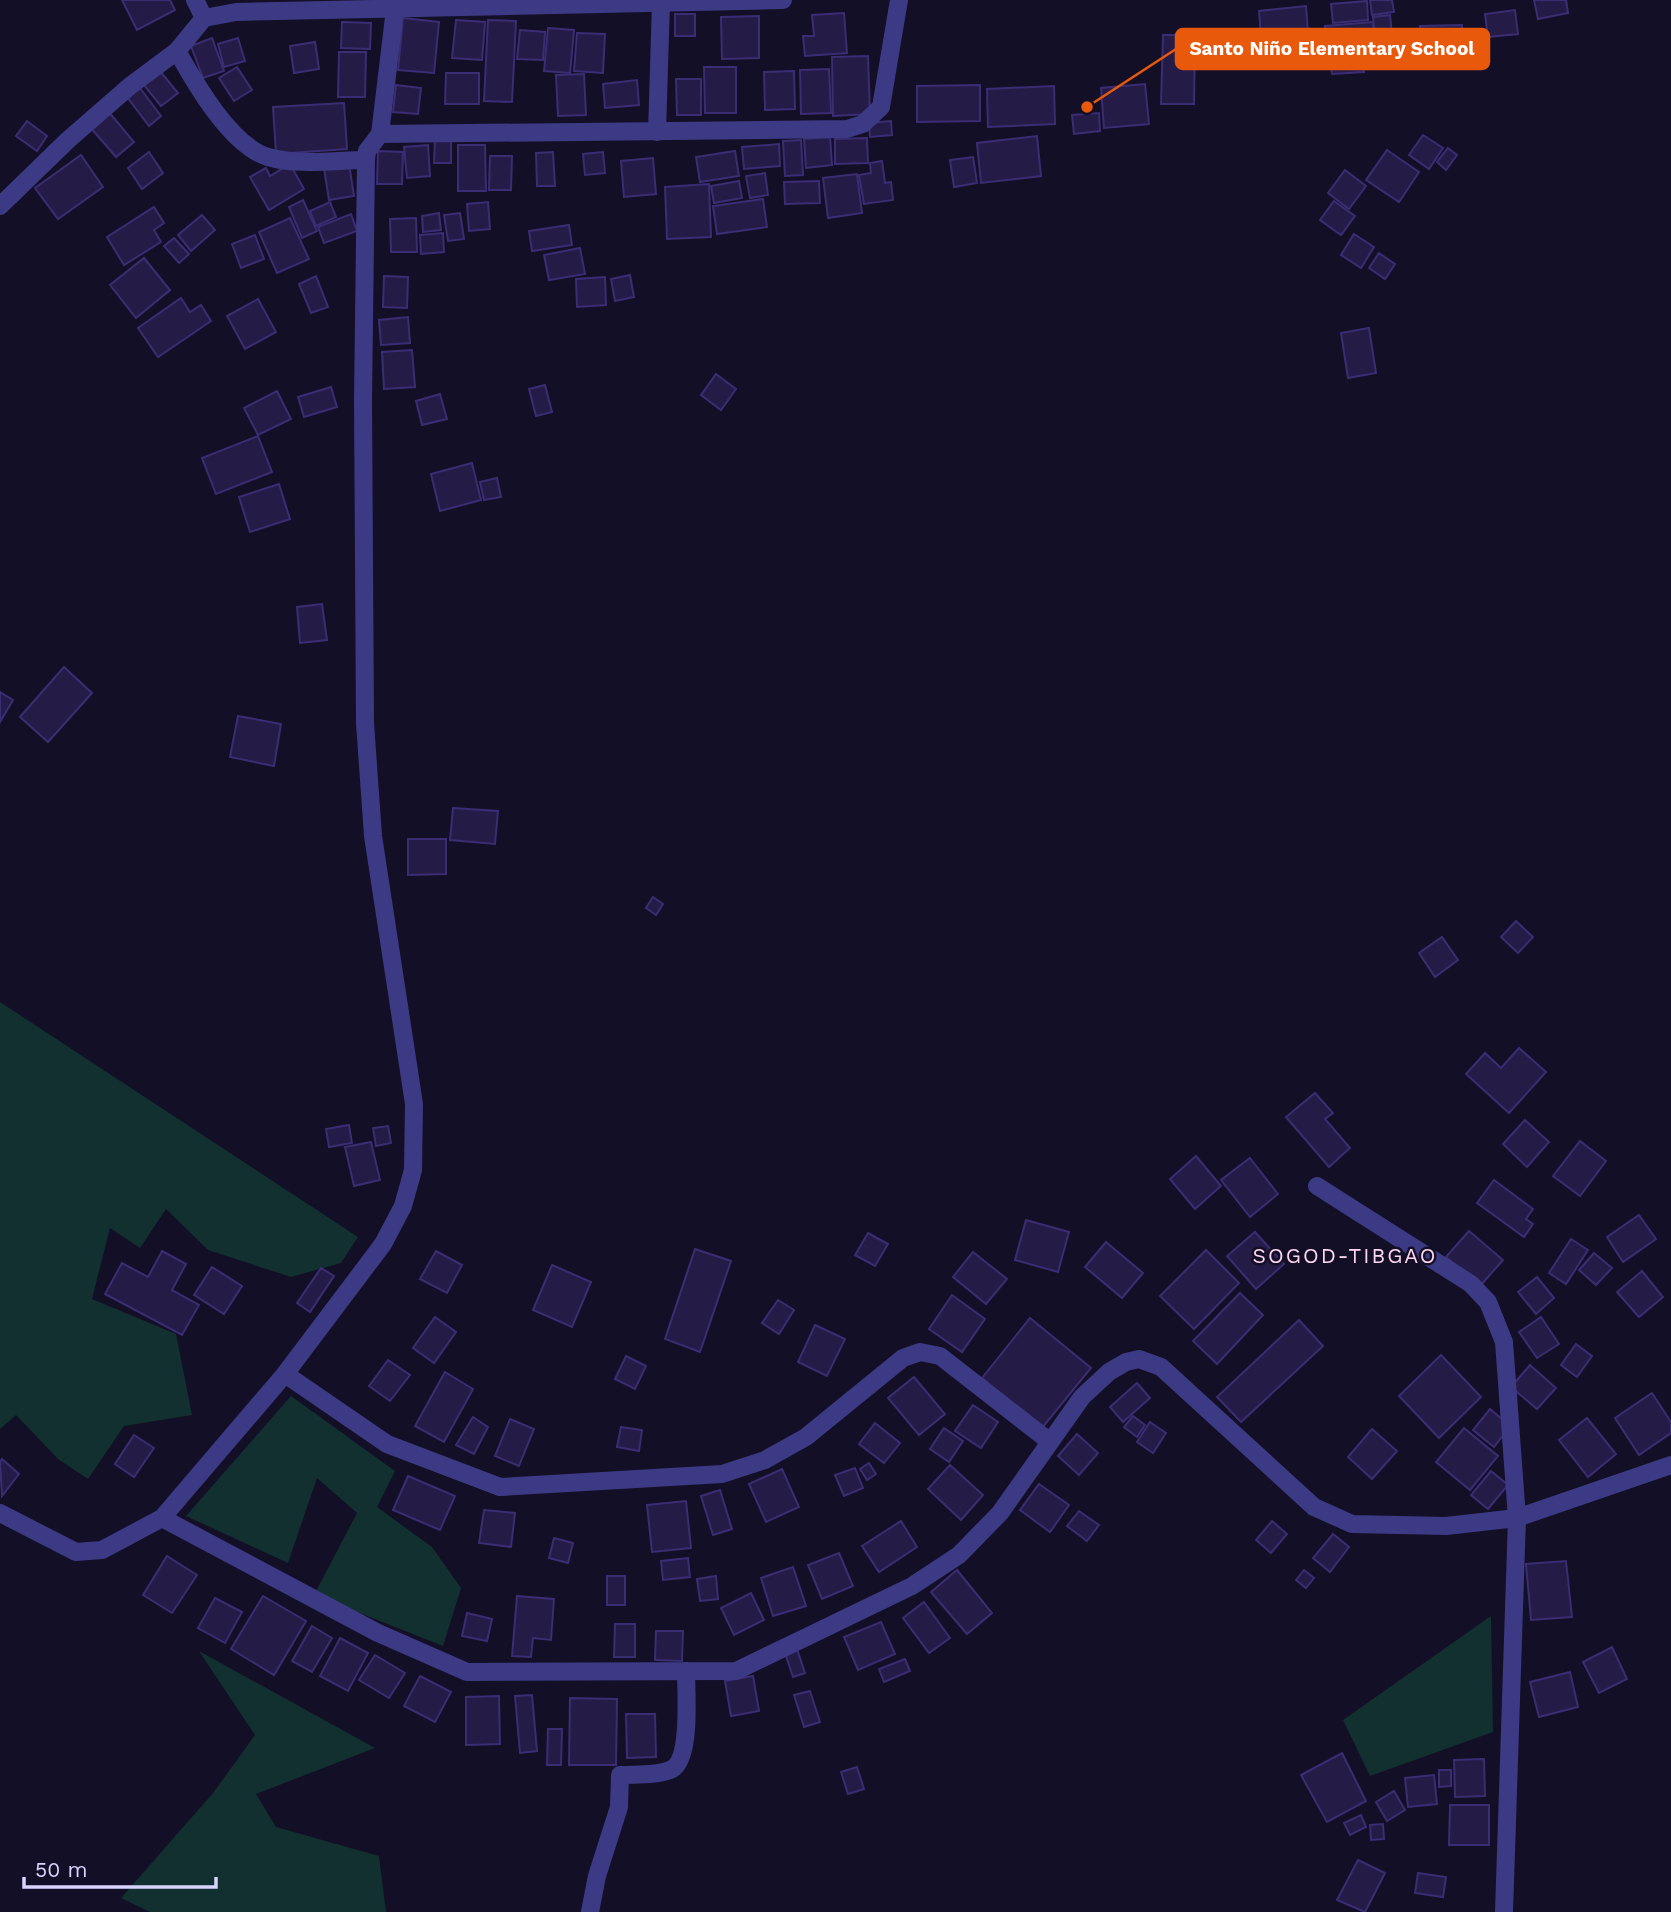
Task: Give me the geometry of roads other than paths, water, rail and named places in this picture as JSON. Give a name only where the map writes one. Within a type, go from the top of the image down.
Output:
[{"type":"street","points":[[195,0],[204,18]]},
{"type":"street","points":[[0,206],[120,95],[177,51],[204,18],[236,12],[783,0]]},
{"type":"street","points":[[380,134],[847,129],[863,124],[881,107],[900,0]]},
{"type":"street","points":[[657,132],[661,2]]},
{"type":"street","points":[[0,1513],[76,1552],[102,1550],[162,1518],[285,1374],[383,1244],[402,1206],[413,1171],[414,1104],[373,836],[365,723],[362,465],[366,160],[368,151],[380,134],[395,9]]},
{"type":"street","points":[[177,51],[199,90],[240,139],[266,156],[295,161],[366,160]]},
{"type":"street","points":[[1317,1186],[1471,1284],[1488,1301],[1504,1342],[1517,1518],[1504,1912]]},
{"type":"street","points":[[285,1374],[387,1444],[500,1488],[722,1474],[765,1460],[806,1437],[903,1358],[920,1352],[940,1356],[1049,1441]]},
{"type":"street","points":[[162,1518],[378,1633],[467,1672],[736,1671],[912,1586],[959,1555],[1000,1513],[1082,1397],[1109,1372],[1126,1362],[1139,1359],[1161,1367],[1314,1507],[1352,1524],[1446,1526],[1517,1518],[1671,1465]]},
{"type":"street","points":[[590,1912],[597,1876],[619,1807],[620,1775],[668,1771],[678,1766],[684,1753],[686,1671]]},
{"type":"place","name":"Santo Niño Elementary School","points":[[1087,107]]},
{"type":"district","name":"SOGOD-TIBGAO","points":[[1345,1255]]}]
